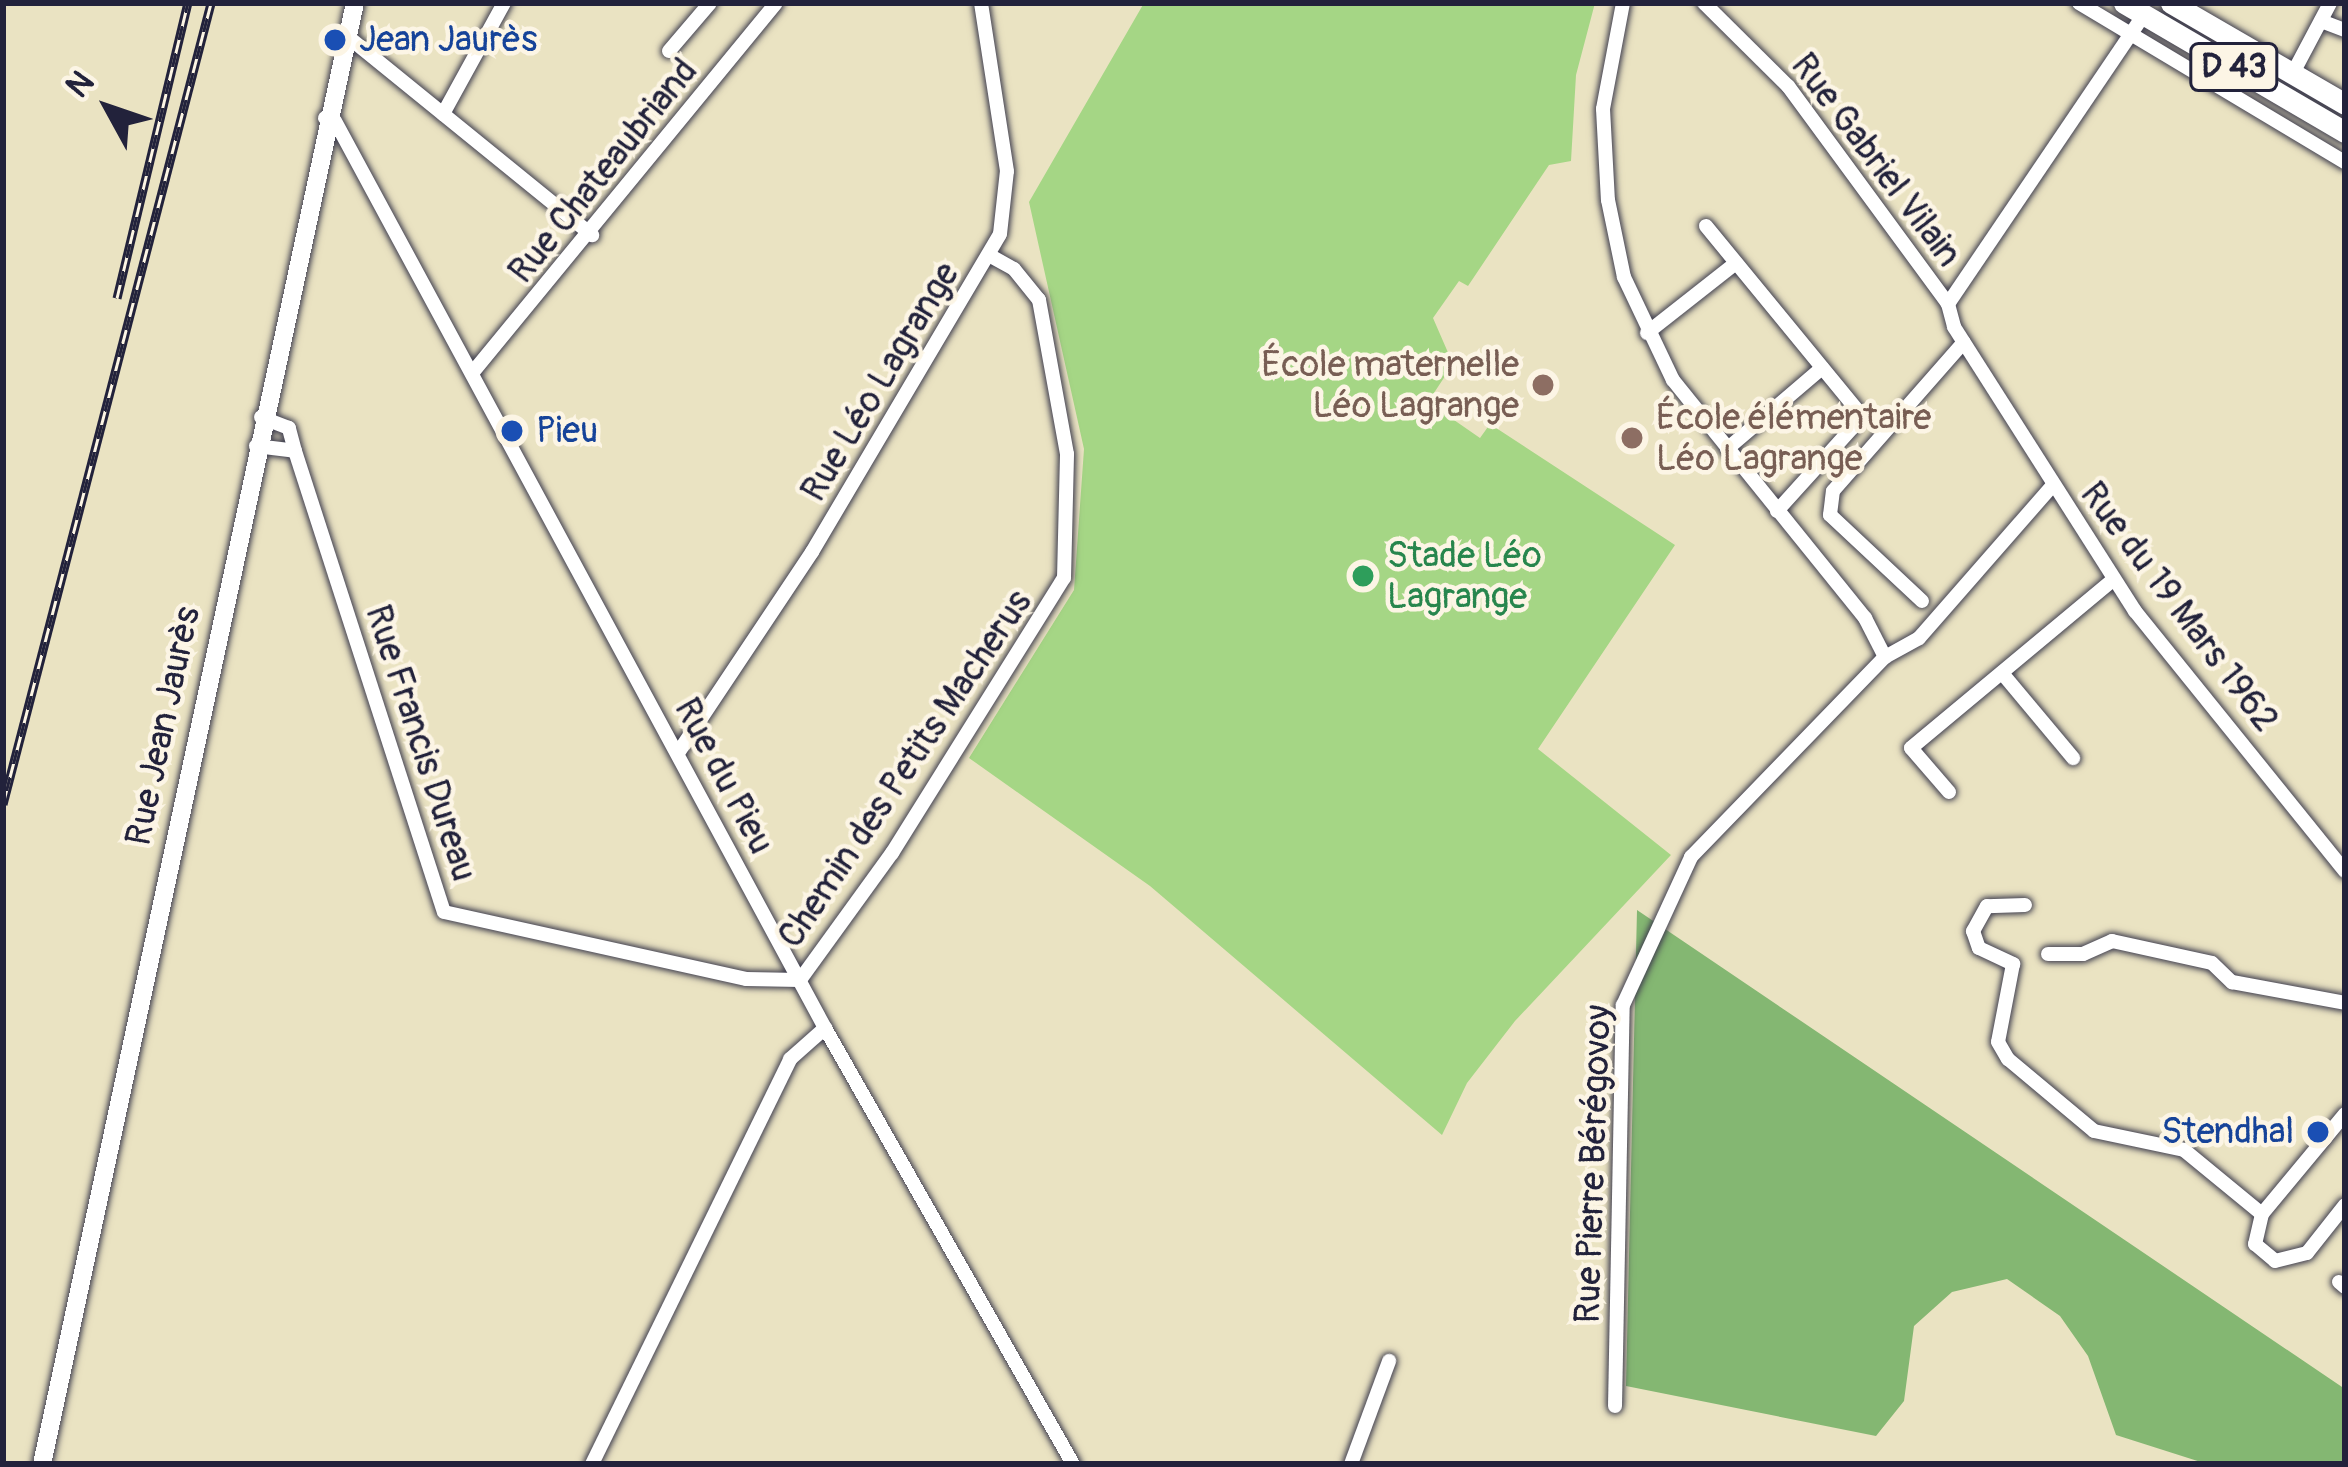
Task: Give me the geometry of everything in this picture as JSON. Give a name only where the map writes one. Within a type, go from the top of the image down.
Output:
[{"type":"main road","name":"Rue Jean Jaurès","points":[[42,1464],[325,118],[355,3]]},
{"type":"main road","name":"D 43","points":[[2124,3],[2143,9],[2345,132]]},
{"type":"main road","name":"D 43","points":[[2175,5],[2345,104]]},
{"type":"main road","points":[[2143,9],[2175,5]]},
{"type":"main road","points":[[2261,82],[2293,73],[2294,102]]},
{"type":"street","points":[[443,114],[504,3]]},
{"type":"street","points":[[669,51],[710,3]]},
{"type":"street","name":"Rue Chateaubriand","points":[[473,372],[592,236],[776,3]]},
{"type":"street","name":"Rue Léo Lagrange","points":[[678,753],[812,552],[991,256],[1006,206],[1007,171],[981,3]]},
{"type":"street","points":[[1623,3],[1609,57],[1603,154],[1615,241],[1647,333],[1726,449],[1865,618],[1885,657]]},
{"type":"street","name":"Rue Gabriel Vilain","points":[[1704,3],[1788,86],[1948,304]]},
{"type":"street","points":[[2079,3],[2345,162]]},
{"type":"street","points":[[2293,73],[2330,3]]},
{"type":"street","points":[[1948,304],[2143,9]]},
{"type":"street","points":[[2321,21],[2345,30]]},
{"type":"street","points":[[347,36],[592,236]]},
{"type":"street","name":"Rue du Pieu","points":[[325,118],[335,122],[825,1028],[1073,1464]]},
{"type":"street","points":[[1706,226],[1858,418],[1777,511]]},
{"type":"street","name":"Chemin des Petits Macherus","points":[[800,980],[905,833],[1064,578],[1067,454],[1039,301],[1014,269],[991,256]]},
{"type":"street","points":[[1647,333],[1736,262]]},
{"type":"street","name":"Rue du 19 Mars 1962","points":[[1948,304],[1964,342],[2114,579],[2345,872]]},
{"type":"street","points":[[1922,601],[1830,515],[1833,491],[1964,342]]},
{"type":"street","points":[[1726,449],[1822,368]]},
{"type":"street","name":"Rue Francis Dureau","points":[[261,417],[289,428],[444,912],[746,979],[800,980]]},
{"type":"street","points":[[256,446],[296,451]]},
{"type":"street","name":"Rue Pierre Bérégovoy","points":[[1615,1406],[1623,1005],[1691,857],[1885,657],[1919,638],[2052,486]]},
{"type":"street","points":[[1949,792],[1912,748],[2114,579]]},
{"type":"street","points":[[2002,673],[2073,758]]},
{"type":"street","points":[[2025,905],[1987,906],[1973,931],[1978,948],[2013,964],[1998,1042],[2008,1059],[2094,1131],[2183,1150],[2262,1214]]},
{"type":"street","points":[[2048,954],[2083,954],[2112,941],[2212,963],[2232,982],[2345,1004]]},
{"type":"street","points":[[592,1464],[790,1059],[825,1028]]},
{"type":"street","points":[[2345,1114],[2262,1214],[2255,1244],[2275,1261],[2307,1253],[2345,1205]]},
{"type":"street","points":[[1351,1464],[1389,1361]]},
{"type":"green space","name":"Stade Léo Lagrange","points":[[1144,3],[1595,3],[1576,75],[1571,161],[1549,165],[1468,286],[1459,281],[1433,318],[1453,364],[1428,402],[1480,438],[1490,424],[1675,545],[1538,749],[1671,855],[1515,1021],[1467,1083],[1442,1135],[1150,886],[969,758],[1074,590],[1084,449],[1029,202]]},
{"type":"green space","points":[[1637,910],[2345,1389],[2345,1464],[2207,1464],[2116,1435],[2088,1356],[2060,1316],[2007,1279],[1952,1292],[1914,1326],[1904,1401],[1876,1436],[1626,1386]]},
{"type":"railway","points":[[117,298],[188,3]]},
{"type":"railway","points":[[3,804],[211,3]]},
{"type":"place","name":"Jean Jaurès","points":[[335,40]]},
{"type":"place","name":"École maternelle Léo Lagrange","points":[[1543,385]]},
{"type":"place","name":"Pieu","points":[[512,431]]},
{"type":"place","name":"École élémentaire Léo Lagrange","points":[[1632,438]]},
{"type":"place","name":"Stade Léo Lagrange","points":[[1363,576]]},
{"type":"place","name":"Stendhal","points":[[2318,1132]]}]
